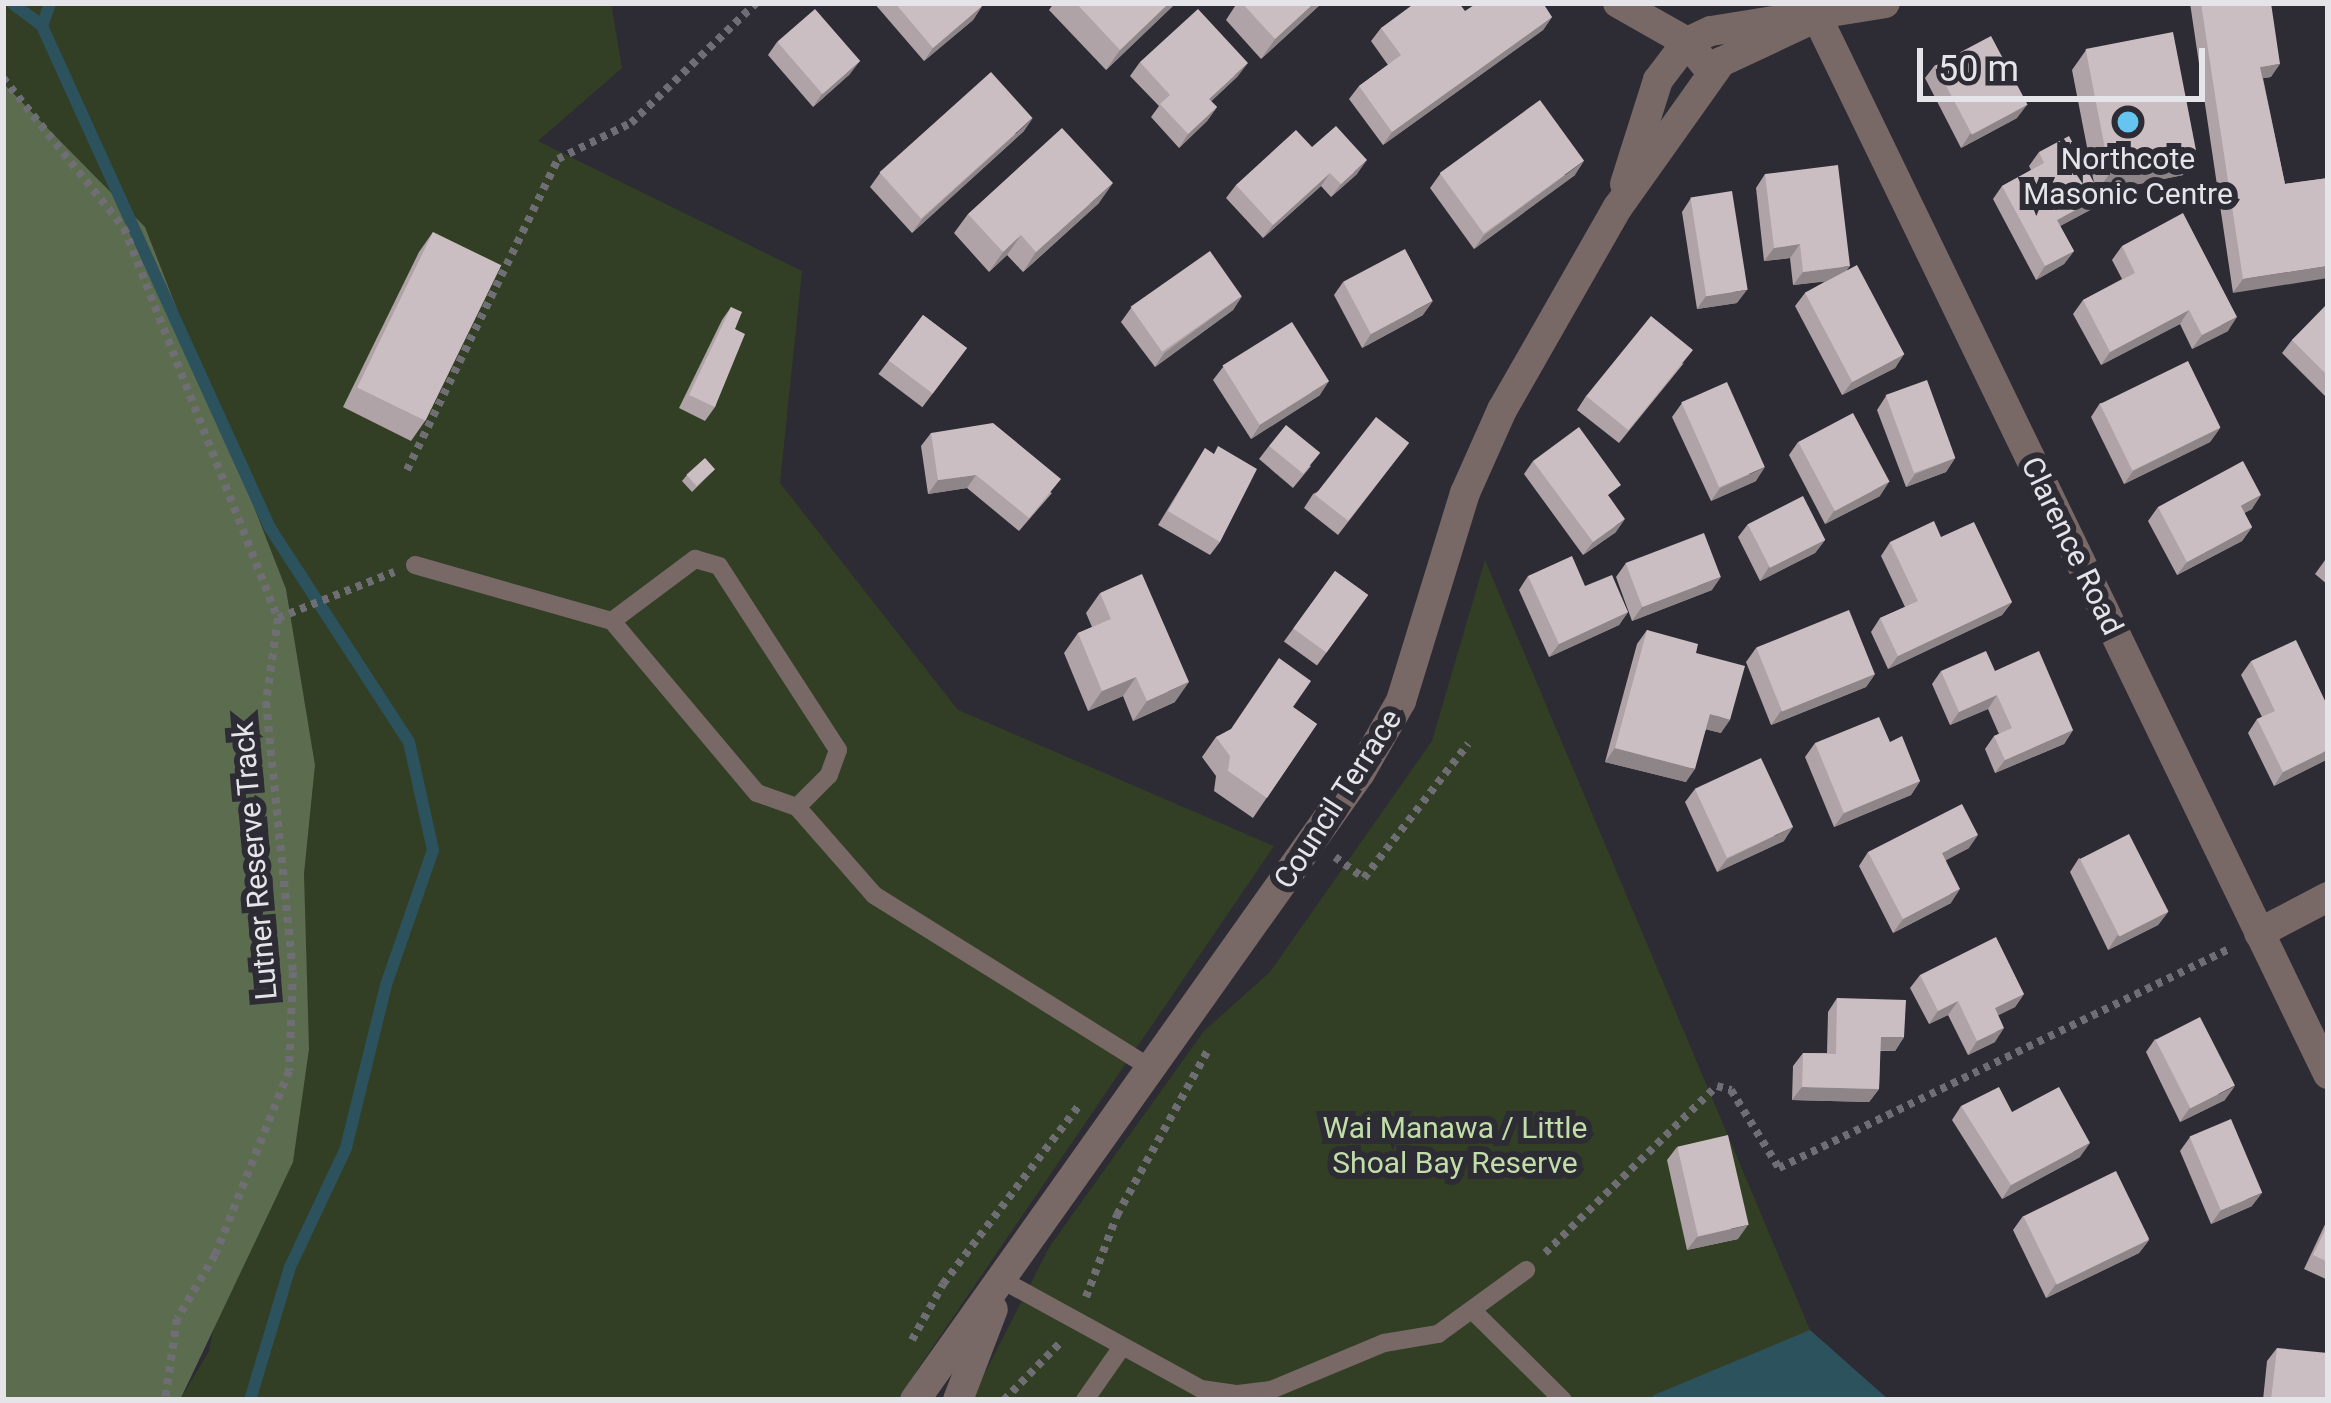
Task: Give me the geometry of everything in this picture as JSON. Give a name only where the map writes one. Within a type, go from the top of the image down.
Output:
[{"type":"street","points":[[1687,42],[1712,31],[1885,3]]},
{"type":"street","points":[[1624,8],[1687,42],[1711,72],[1817,17]]},
{"type":"street","name":"Clarence Road","points":[[1817,17],[2328,1075]]},
{"type":"street","name":"Council Terrace","points":[[1618,207],[1658,80],[1687,42]]},
{"type":"street","name":"Council Terrace","points":[[1004,1281],[1150,1068],[1316,843],[1401,701],[1465,493],[1502,410],[1618,207],[1711,72]]},
{"type":"street","points":[[2259,933],[2328,897]]},
{"type":"street","points":[[915,1400],[1004,1281]]},
{"type":"street","points":[[958,1400],[1004,1281]]},
{"type":"lane","points":[[612,621],[695,559],[719,566],[838,750],[829,775],[797,807]]},
{"type":"lane","points":[[416,565],[612,621],[757,793],[797,807],[900,915],[1150,1068]]},
{"type":"lane","points":[[1004,1281],[1201,1389],[1238,1394],[1271,1390],[1384,1343],[1438,1334],[1526,1270]]},
{"type":"lane","points":[[1472,1310],[1563,1400]]},
{"type":"lane","points":[[1085,1400],[1122,1347]]},
{"type":"path","points":[[407,470],[558,159],[631,122],[756,3]]},
{"type":"path","name":"Lutner Reserve Track","points":[[3,78],[124,227],[278,617],[266,702],[293,972],[289,1071],[215,1256],[177,1319],[165,1400]]},
{"type":"path","points":[[278,617],[416,565]]},
{"type":"path","points":[[1334,856],[1364,878],[1468,744]]},
{"type":"path","points":[[1526,1270],[1717,1086],[1731,1090],[1779,1168],[2231,948]]},
{"type":"path","points":[[1004,1400],[1074,1320],[1117,1215],[1190,1095],[1215,1030]]},
{"type":"path","points":[[909,1346],[943,1284],[1060,1123]]},
{"type":"green space","points":[[3,3],[611,3],[622,68],[538,141],[802,271],[780,483],[958,710],[1274,846],[917,1370],[905,1400],[180,1400],[209,1351],[304,874],[315,765],[286,589],[145,227],[3,83]]},
{"type":"green space","points":[[3,83],[145,227],[286,589],[315,765],[304,874],[309,1049],[293,1162],[180,1400],[3,1400]]},
{"type":"green space","name":"Wai Manawa / Little Shoal Bay Reserve","points":[[1485,560],[1810,1330],[1889,1400],[971,1400],[1050,1246],[1204,1031],[1270,972],[1432,741]]},
{"type":"water","points":[[1810,1330],[1889,1400],[1650,1400],[1654,1395]]},
{"type":"building","points":[[895,3],[979,3],[982,6],[933,48]]},
{"type":"building","points":[[1076,3],[1169,3],[1120,50]]},
{"type":"building","points":[[1242,3],[1314,3],[1275,39]]},
{"type":"building","points":[[1415,3],[1459,3],[1465,11],[1477,3],[1543,3],[1552,17],[1392,132],[1359,86],[1401,55],[1381,28]]},
{"type":"building","points":[[2201,3],[2271,3],[2280,64],[2260,67],[2285,184],[2328,178],[2328,266],[2243,279]]},
{"type":"building","points":[[815,9],[860,61],[823,94],[777,42]]},
{"type":"building","points":[[1198,9],[1248,63],[1209,99],[1217,107],[1188,134],[1160,104],[1170,95],[1140,62]]},
{"type":"building","name":"Northcote Masonic Centre","points":[[2173,32],[2197,155],[2109,172],[2086,49]]},
{"type":"building","points":[[1991,36],[2028,105],[1972,134],[1935,66]]},
{"type":"building","points":[[991,72],[1032,118],[921,218],[880,172]]},
{"type":"building","points":[[1540,100],[1584,161],[1484,234],[1440,173]]},
{"type":"building","points":[[1336,126],[1367,160],[1341,184],[1330,173],[1273,225],[1236,185],[1296,130],[1312,147]]},
{"type":"building","points":[[1062,128],[1113,183],[1036,252],[1021,235],[1003,252],[968,214]]},
{"type":"building","points":[[2069,136],[2101,196],[2057,220],[2074,251],[2045,266],[2002,186],[2044,163],[2039,152]]},
{"type":"building","points":[[1838,165],[1850,266],[1803,272],[1800,244],[1774,248],[1765,174]]},
{"type":"building","points":[[1732,191],[1748,290],[1706,296],[1691,198]]},
{"type":"building","points":[[2183,213],[2237,317],[2202,335],[2189,310],[2110,352],[2083,300],[2135,273],[2122,246]]},
{"type":"building","points":[[433,232],[501,265],[425,421],[357,387]]},
{"type":"building","points":[[1405,249],[1433,301],[1371,334],[1343,282]]},
{"type":"building","points":[[1210,251],[1242,296],[1162,352],[1131,307]]},
{"type":"building","points":[[1857,265],[1904,354],[1852,382],[1805,293]]},
{"type":"building","points":[[2328,305],[2328,376],[2292,340]]},
{"type":"building","points":[[731,307],[742,312],[735,329],[745,334],[715,407],[689,395]]},
{"type":"building","points":[[923,315],[967,348],[933,394],[889,361]]},
{"type":"building","points":[[1651,316],[1693,350],[1628,430],[1586,396]]},
{"type":"building","points":[[1292,322],[1329,381],[1260,425],[1222,365]]},
{"type":"building","points":[[2188,361],[2220,428],[2132,470],[2100,404]]},
{"type":"building","points":[[1927,380],[1955,458],[1914,473],[1886,395]]},
{"type":"building","points":[[1727,382],[1765,467],[1719,487],[1681,402]]},
{"type":"building","points":[[1853,413],[1890,482],[1835,511],[1798,442]]},
{"type":"building","points":[[1376,417],[1409,443],[1348,521],[1315,495]]},
{"type":"building","points":[[993,423],[1061,479],[1029,518],[976,475],[938,480],[931,433]]},
{"type":"building","points":[[1286,425],[1320,453],[1303,474],[1269,446]]},
{"type":"building","points":[[1579,427],[1621,485],[1608,495],[1625,519],[1593,542],[1533,461]]},
{"type":"building","points":[[1218,446],[1257,469],[1220,542],[1168,511],[1205,448],[1214,454]]},
{"type":"building","points":[[705,458],[715,469],[696,486],[686,475]]},
{"type":"building","points":[[2243,461],[2261,495],[2241,506],[2252,527],[2187,562],[2158,507]]},
{"type":"building","points":[[1803,496],[1825,540],[1770,568],[1748,524]]},
{"type":"building","points":[[1934,521],[1941,537],[1974,522],[2012,602],[1898,656],[1880,618],[1918,601],[1890,542]]},
{"type":"building","points":[[1704,533],[1721,577],[1642,607],[1626,563]]},
{"type":"building","points":[[1572,556],[1585,586],[1612,575],[1628,612],[1559,644],[1528,576]]},
{"type":"building","points":[[1335,571],[1368,595],[1326,653],[1293,628]]},
{"type":"building","points":[[1142,574],[1189,682],[1147,701],[1136,677],[1102,691],[1078,633],[1111,619],[1100,593]]},
{"type":"building","points":[[1849,610],[1875,674],[1782,711],[1756,647]]},
{"type":"building","points":[[1647,630],[1698,644],[1696,653],[1745,666],[1730,720],[1710,714],[1695,769],[1615,748]]},
{"type":"building","points":[[2296,640],[2328,707],[2328,750],[2283,772],[2257,719],[2275,711],[2251,661]]},
{"type":"building","points":[[1986,651],[1995,671],[2039,651],[2073,730],[2005,760],[1994,736],[2012,728],[1997,695],[1959,712],[1941,671]]},
{"type":"building","points":[[1279,658],[1311,681],[1293,707],[1317,724],[1267,798],[1228,771],[1230,756],[1216,737],[1231,729]]},
{"type":"building","points":[[1879,717],[1890,742],[1902,736],[1920,781],[1844,813],[1815,743]]},
{"type":"building","points":[[1761,758],[1793,827],[1727,858],[1695,789]]},
{"type":"building","points":[[1962,804],[1978,835],[1942,853],[1960,889],[1903,919],[1868,852]]},
{"type":"building","points":[[2129,834],[2168,912],[2119,936],[2080,859]]},
{"type":"building","points":[[1996,937],[2024,994],[1995,1008],[2004,1028],[1977,1041],[1958,1001],[1938,1011],[1920,975]]},
{"type":"building","points":[[1837,998],[1906,1000],[1904,1037],[1881,1037],[1879,1089],[1802,1087],[1803,1053],[1836,1054]]},
{"type":"building","points":[[2200,1017],[2235,1086],[2190,1108],[2155,1040]]},
{"type":"building","points":[[1999,1087],[2012,1112],[2059,1087],[2090,1143],[2011,1185],[1961,1106]]},
{"type":"building","points":[[2231,1119],[2262,1193],[2221,1210],[2190,1137]]},
{"type":"building","points":[[1728,1135],[1749,1225],[1698,1236],[1677,1147]]},
{"type":"building","points":[[2116,1171],[2149,1239],[2057,1284],[2023,1216]]},
{"type":"building","points":[[2328,1224],[2328,1262],[2313,1255]]},
{"type":"building","points":[[2277,1348],[2328,1353],[2328,1400],[2271,1400]]},
{"type":"waterway","points":[[12,3],[42,26]]},
{"type":"waterway","points":[[50,3],[42,26],[270,528],[409,742],[433,850],[386,985],[346,1148],[290,1267],[250,1400]]},
{"type":"place","name":"Northcote Masonic Centre","points":[[2128,122]]}]
